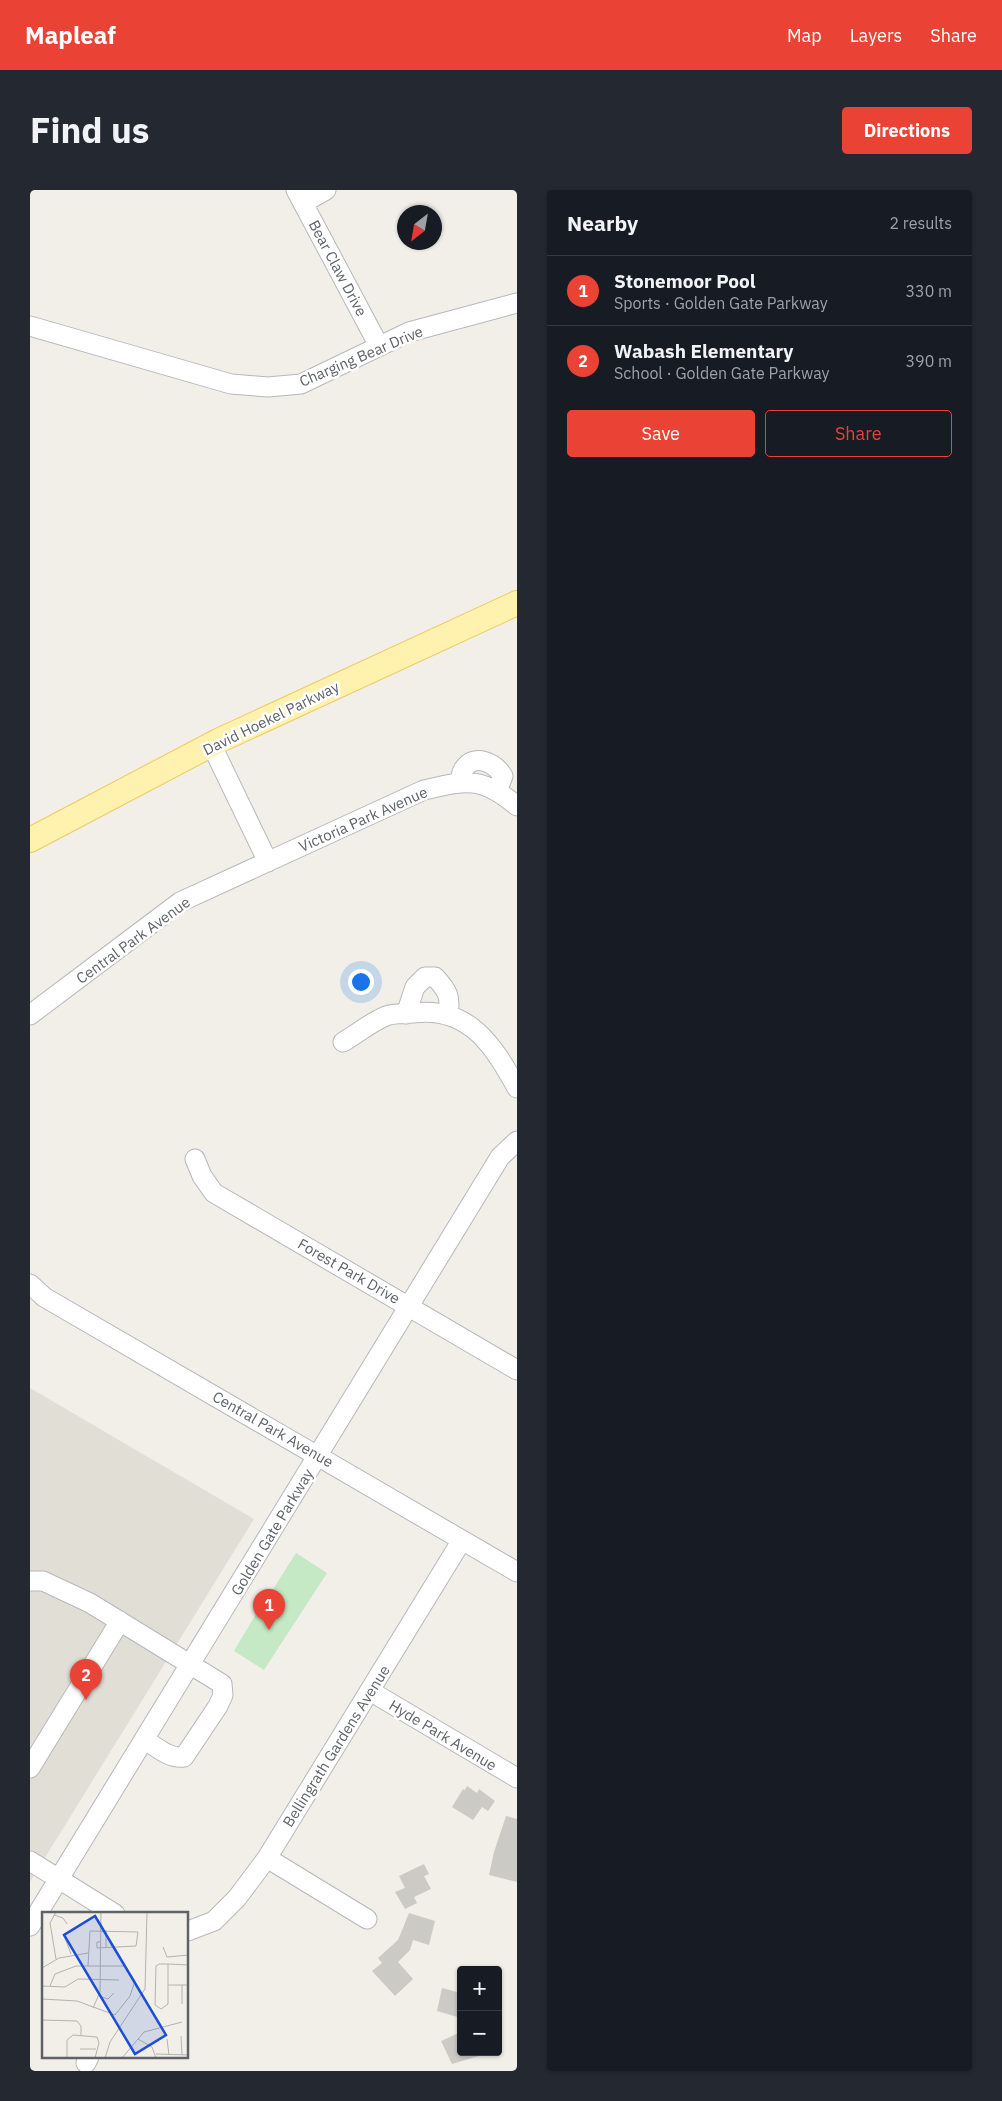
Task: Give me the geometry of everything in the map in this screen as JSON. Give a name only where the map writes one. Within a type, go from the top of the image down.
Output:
[{"type":"main road","name":"David Hoekel Parkway","points":[[30,840],[212,746],[218,741],[517,603]]},
{"type":"street","points":[[299,196],[326,190]]},
{"type":"street","name":"Bear Claw Drive","points":[[299,196],[379,346]]},
{"type":"street","name":"Charging Bear Drive","points":[[30,326],[231,384],[268,387],[301,384],[409,332],[517,303]]},
{"type":"street","points":[[212,746],[268,862]]},
{"type":"street","name":"Victoria Park Avenue","points":[[268,862],[424,790],[460,782],[484,784],[498,791],[517,806]]},
{"type":"street","name":"Central Park Avenue","points":[[30,1015],[180,902],[268,862]]},
{"type":"street","points":[[406,1014],[414,987],[425,977],[435,977],[444,987],[451,1001],[448,1016]]},
{"type":"street","points":[[343,1042],[387,1016],[422,1012],[456,1016],[482,1034],[501,1060],[517,1088]]},
{"type":"street","name":"Golden Gate Parkway","points":[[30,1926],[500,1157],[517,1141]]},
{"type":"street","name":"Forest Park Drive","points":[[195,1159],[202,1176],[214,1193],[517,1370]]},
{"type":"street","name":"Central Park Avenue","points":[[30,1284],[44,1297],[517,1572]]},
{"type":"street","name":"Bellingrath Gardens Avenue","points":[[189,1931],[214,1921],[237,1898],[267,1858],[462,1540]]},
{"type":"street","points":[[30,1581],[43,1581],[90,1603],[222,1684],[223,1695],[218,1706],[184,1757],[176,1758],[169,1755],[145,1740]]},
{"type":"street","points":[[30,1768],[120,1621]]},
{"type":"street","name":"Hyde Park Avenue","points":[[370,1691],[517,1778]]},
{"type":"street","points":[[267,1858],[367,1919]]},
{"type":"street","points":[[30,1862],[112,1912]]},
{"type":"shaded area","points":[[30,1388],[254,1519],[30,1882]]},
{"type":"green space","points":[[296,1553],[327,1573],[264,1670],[234,1651],[266,1597],[268,1597]]},
{"type":"building","points":[[467,1786],[477,1793],[479,1789],[495,1801],[488,1811],[482,1807],[473,1820],[452,1807],[463,1789],[465,1790]]},
{"type":"building","points":[[506,1816],[517,1819],[517,1882],[489,1875],[494,1852]]},
{"type":"building","points":[[424,1864],[429,1874],[424,1876],[431,1889],[414,1897],[417,1903],[405,1909],[395,1892],[405,1888],[399,1876]]},
{"type":"building","points":[[409,1913],[435,1921],[429,1945],[413,1940],[410,1950],[398,1962],[413,1979],[395,1996],[372,1971],[382,1963],[378,1958],[398,1940]]},
{"type":"building","points":[[442,1988],[457,1992],[457,2017],[437,2011]]},
{"type":"building","points":[[457,2034],[457,2056],[479,2056],[452,2064],[441,2041]]},
{"type":"place","name":"Stonemoor Pool","points":[[269,1630]]},
{"type":"place","name":"Wabash Elementary","points":[[86,1700]]}]
